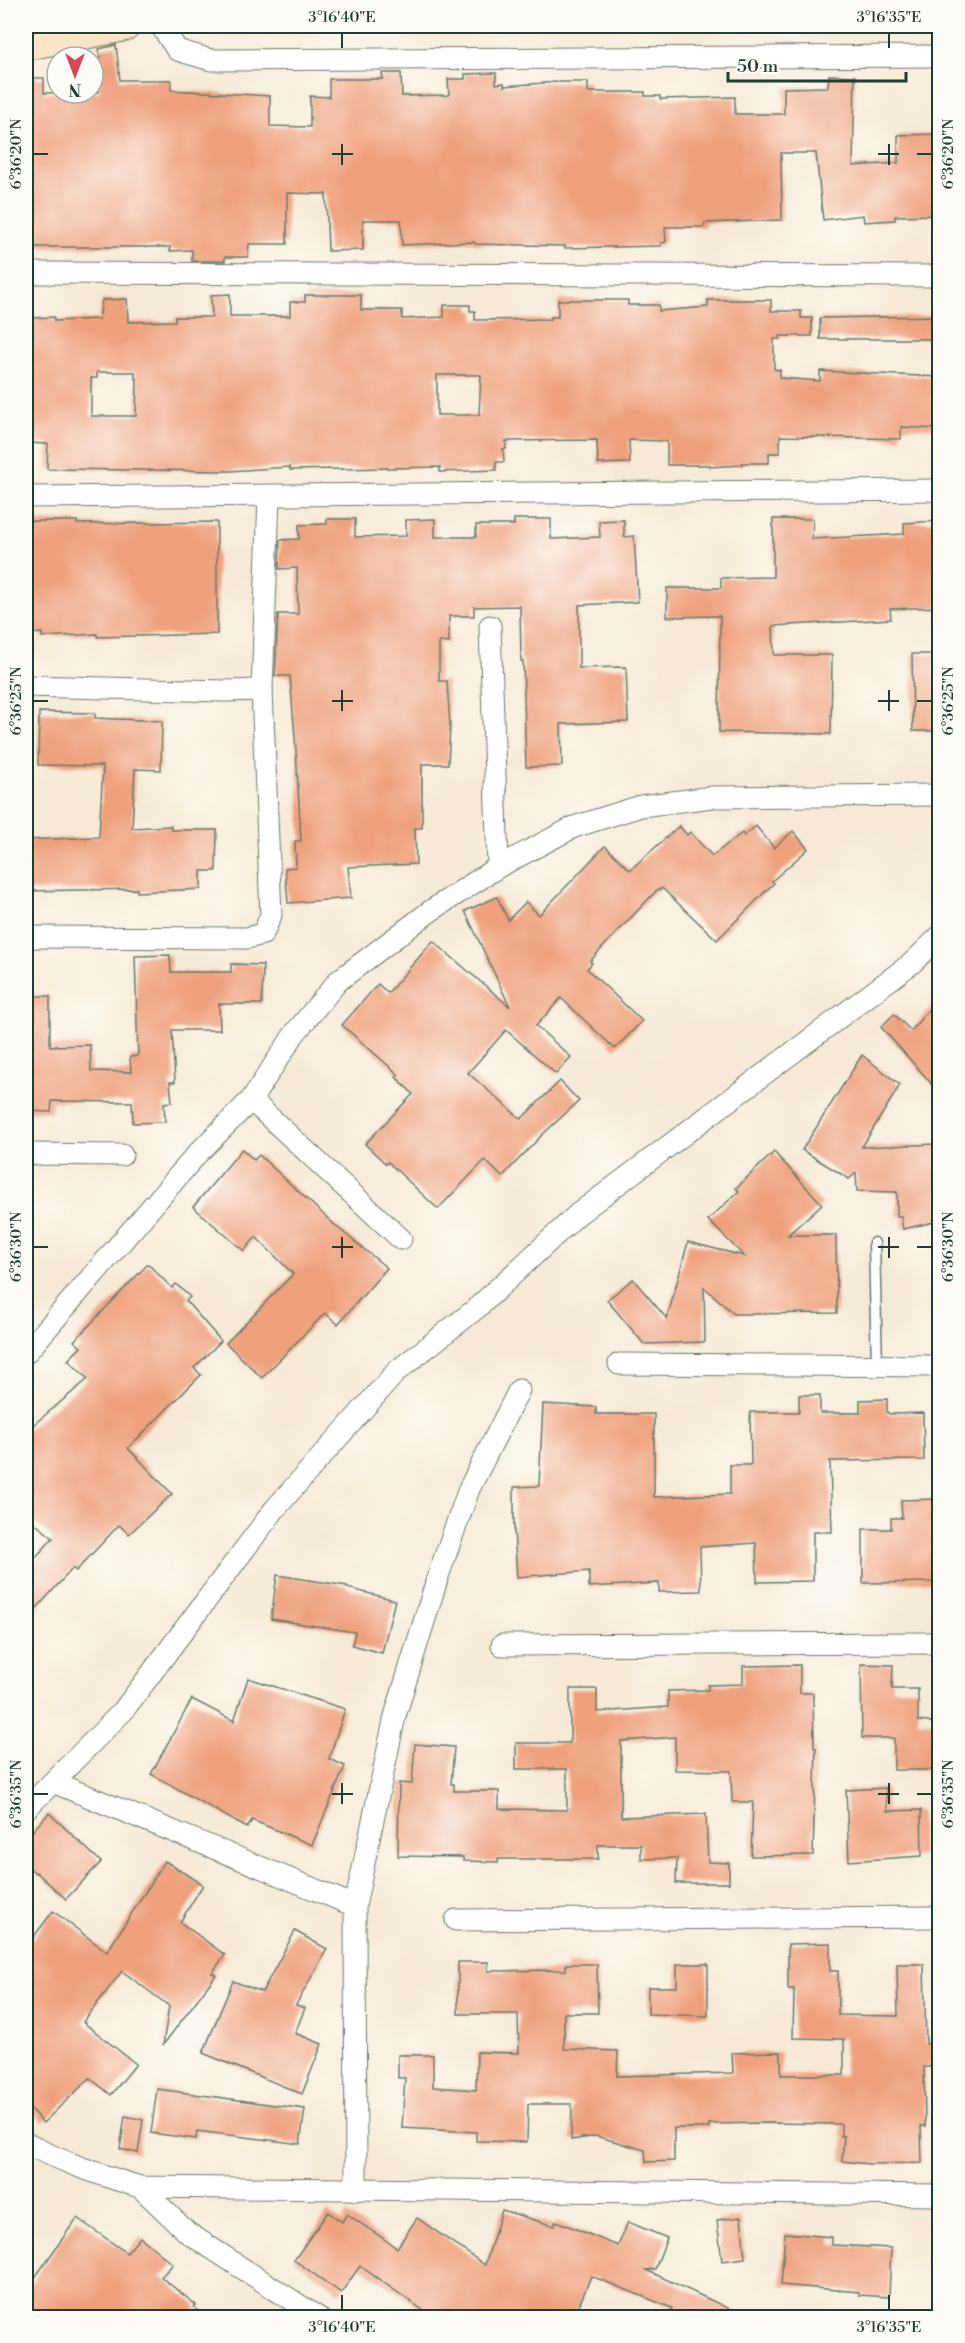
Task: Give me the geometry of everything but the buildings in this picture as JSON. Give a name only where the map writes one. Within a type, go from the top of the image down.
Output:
[{"type":"main road","points":[[26,45],[125,26]]},
{"type":"street","points":[[161,26],[177,50],[211,60],[939,56]]},
{"type":"street","points":[[26,273],[939,276]]},
{"type":"street","points":[[26,497],[939,490]]},
{"type":"street","points":[[26,938],[247,938],[263,934],[271,915],[262,690],[269,496]]},
{"type":"street","points":[[489,626],[498,867]]},
{"type":"street","points":[[26,686],[262,690]]},
{"type":"street","points":[[26,1353],[198,1153],[251,1100],[295,1033],[338,981],[429,912],[498,867],[574,827],[641,806],[712,797],[939,795]]},
{"type":"street","points":[[26,1809],[123,1711],[274,1510],[397,1371],[477,1308],[578,1214],[912,963],[939,936]]},
{"type":"street","points":[[251,1100],[400,1239]]},
{"type":"street","points":[[26,1154],[122,1155]]},
{"type":"street","points":[[619,1364],[939,1366]]},
{"type":"street","points":[[356,2190],[355,1906],[395,1716],[438,1576],[469,1490],[519,1390]]},
{"type":"street","points":[[502,1645],[939,1643]]},
{"type":"street","points":[[53,1782],[355,1906]]},
{"type":"street","points":[[456,1920],[939,1917]]},
{"type":"street","points":[[26,2143],[43,2152],[140,2187],[939,2195]]},
{"type":"street","points":[[140,2187],[188,2233],[319,2318]]},
{"type":"lane","points":[[874,1243],[877,1367]]}]
